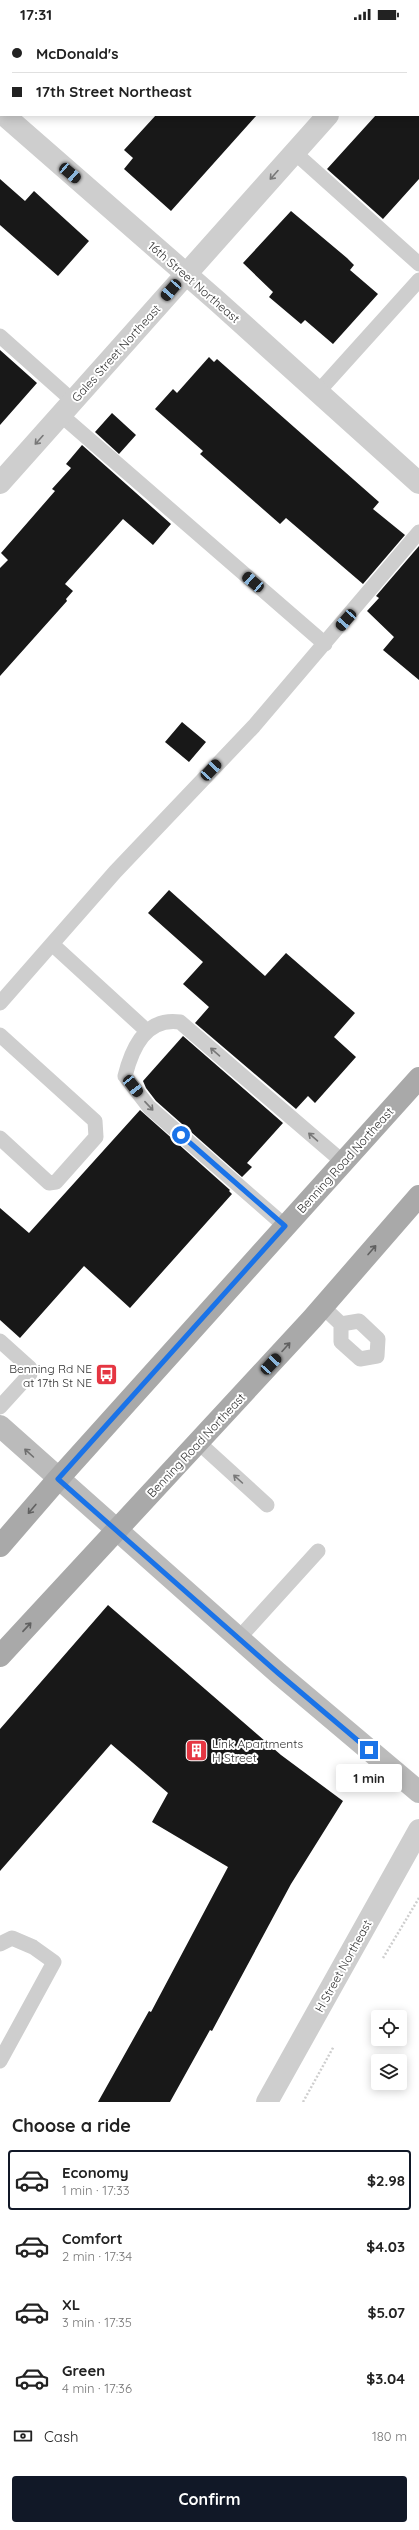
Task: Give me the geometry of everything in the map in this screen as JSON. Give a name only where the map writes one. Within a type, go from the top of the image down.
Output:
[{"type":"main road","name":"Benning Road Northeast","points":[[0,1546],[58,1479],[419,1078]]},
{"type":"main road","name":"Benning Road Northeast","points":[[0,1656],[199,1443],[323,1307],[419,1196]]},
{"type":"main road","points":[[0,1426],[239,1638],[419,1792]]},
{"type":"street","name":"16th Street Northeast","points":[[7,116],[419,483]]},
{"type":"street","name":"Gales Street Northeast","points":[[0,483],[327,116]]},
{"type":"street","name":"H Street Northeast","points":[[266,2102],[419,1830]]},
{"type":"lane","points":[[294,152],[419,264]]},
{"type":"lane","points":[[318,392],[419,280]]},
{"type":"lane","points":[[0,336],[67,408],[324,644]]},
{"type":"lane","points":[[0,1003],[115,872],[254,726],[419,532]]},
{"type":"lane","points":[[52,944],[147,1031]]},
{"type":"lane","points":[[285,1226],[148,1107],[125,1076],[130,1055],[147,1031],[166,1020],[180,1022],[343,1162]]},
{"type":"lane","points":[[0,1035],[95,1121],[96,1136],[56,1182],[49,1183],[0,1138]]},
{"type":"lane","points":[[323,1307],[341,1324]]},
{"type":"lane","points":[[0,1341],[30,1368],[30,1374],[0,1407]]},
{"type":"lane","points":[[199,1443],[267,1505]]},
{"type":"lane","points":[[239,1638],[318,1551]]},
{"type":"lane","points":[[0,1944],[12,1938],[33,1948],[54,1962],[0,2061]]},
{"type":"path","points":[[382,1960],[419,1898]]},
{"type":"path","points":[[303,2102],[337,2041]]},
{"type":"building","points":[[155,116],[256,116],[171,211],[124,169],[133,158],[124,150]]},
{"type":"building","points":[[375,116],[419,116],[419,179],[383,219],[327,169]]},
{"type":"building","points":[[0,179],[25,201],[34,191],[89,241],[58,276],[0,225]]},
{"type":"building","points":[[291,211],[347,258],[354,265],[350,270],[378,294],[333,344],[305,320],[301,324],[269,297],[273,292],[243,263]]},
{"type":"building","points":[[0,350],[37,383],[0,425]]},
{"type":"building","points":[[209,357],[214,362],[217,359],[379,502],[373,509],[405,535],[363,584],[286,518],[280,524],[200,454],[203,451],[155,409],[173,389],[177,393]]},
{"type":"building","points":[[112,413],[136,435],[119,454],[95,432]]},
{"type":"building","points":[[82,445],[171,524],[153,545],[123,519],[65,584],[73,591],[66,599],[67,601],[0,676],[0,568],[8,560],[1,553],[55,491],[52,489],[71,468],[66,464]]},
{"type":"building","points":[[419,546],[419,680],[383,650],[394,637],[367,611],[379,598],[376,596]]},
{"type":"building","points":[[182,722],[206,742],[189,762],[165,742]]},
{"type":"building","points":[[169,890],[265,976],[286,953],[355,1013],[334,1037],[356,1057],[315,1103],[308,1096],[296,1109],[195,1023],[209,1007],[183,984],[203,962],[148,913]]},
{"type":"building","points":[[183,1036],[283,1123],[247,1163],[252,1167],[242,1177],[156,1101],[146,1088],[143,1081]]},
{"type":"building","points":[[140,1110],[230,1190],[229,1191],[232,1194],[130,1308],[84,1266],[20,1338],[0,1320],[0,1208],[29,1233]]},
{"type":"building","name":"Link Apartments H Street","points":[[108,1605],[281,1755],[343,1801],[291,1884],[212,2031],[210,2030],[170,2102],[98,2102],[149,2011],[151,2012],[228,1867],[152,1822],[168,1793],[111,1744],[0,1871],[0,1729]]},
{"type":"place","name":"Benning Rd NE at 17th St NE","points":[[107,1375]]},
{"type":"place","name":"Link Apartments H Street","points":[[196,1750]]},
{"type":"route","points":[[181,1135],[285,1226],[58,1479],[278,1673],[369,1750]]}]
